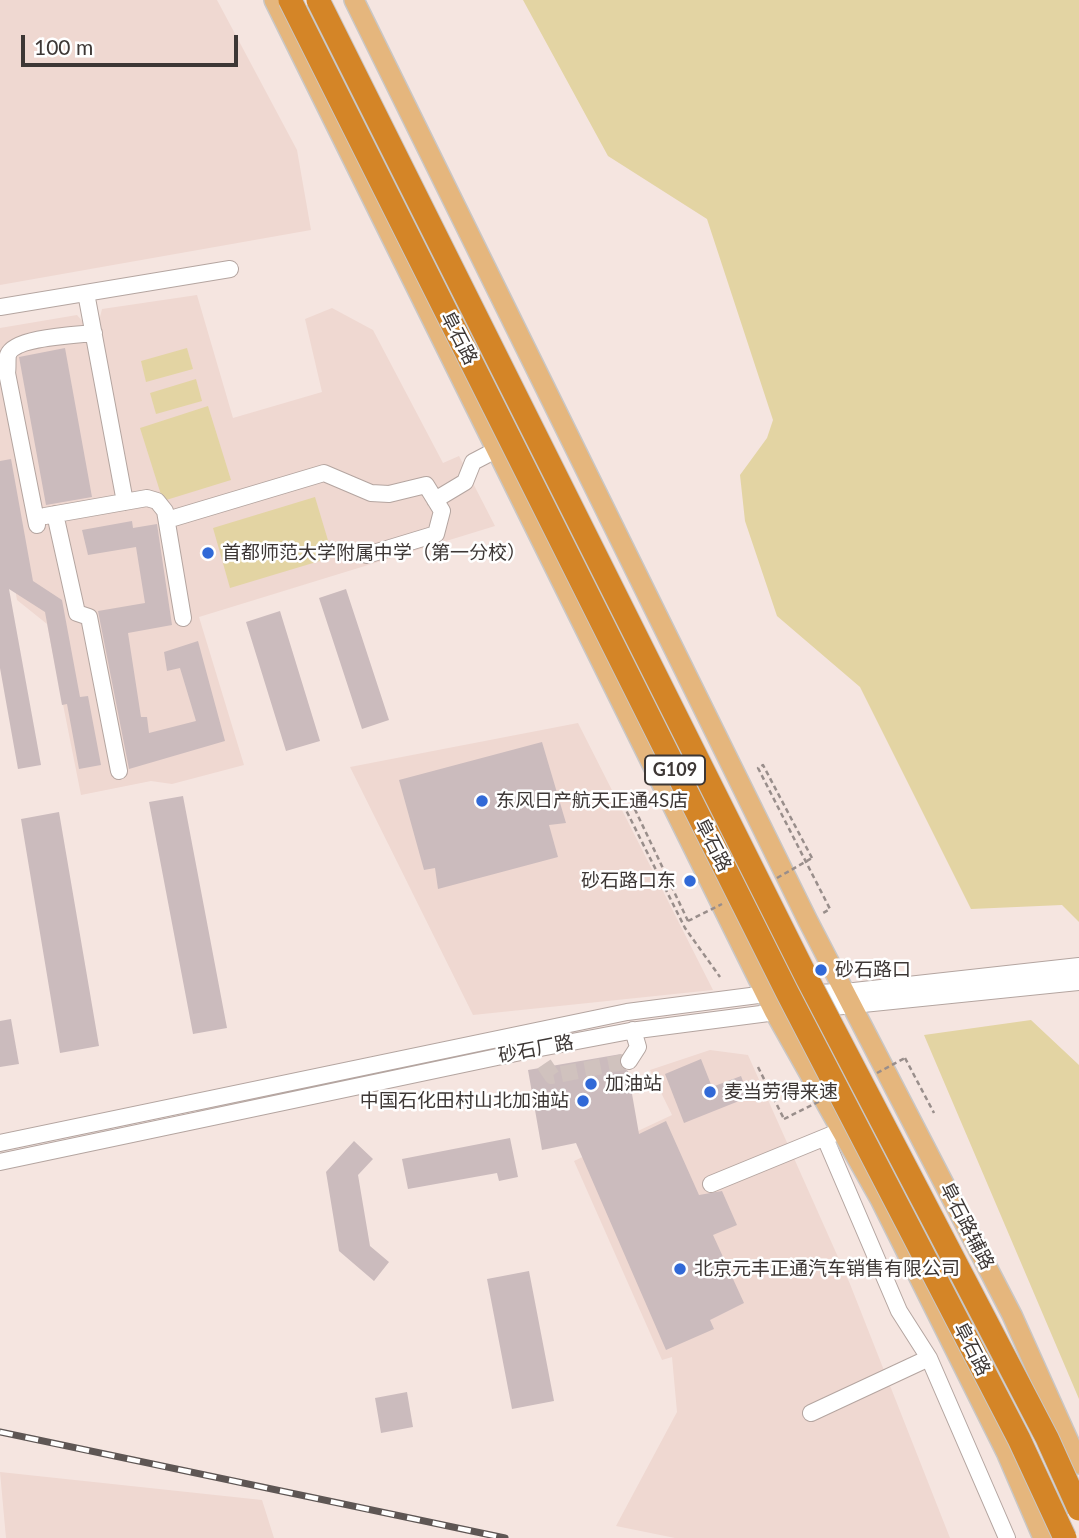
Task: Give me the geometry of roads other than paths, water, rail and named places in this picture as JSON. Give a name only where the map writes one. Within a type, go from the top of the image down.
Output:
[{"type":"highway","name":"阜石路","points":[[290,0],[787,992],[1019,1439],[1065,1538]]},
{"type":"highway","name":"阜石路","points":[[318,0],[807,978],[1047,1438],[1079,1509]]},
{"type":"main road","name":"阜石路","points":[[274,0],[833,1134],[880,1199],[1000,1440],[1043,1538]]},
{"type":"main road","points":[[354,0],[850,1000]]},
{"type":"main road","name":"阜石路辅路","points":[[850,1000],[1012,1315],[1079,1464]]},
{"type":"street","points":[[0,307],[230,269]]},
{"type":"street","points":[[86,293],[125,502]]},
{"type":"street","points":[[94,333],[26,342],[13,348],[8,355],[7,373],[37,521],[55,514],[147,498],[157,501],[165,511],[183,618]]},
{"type":"street","points":[[435,500],[465,482],[473,462],[496,450]]},
{"type":"street","points":[[167,520],[324,473],[371,493],[389,494],[426,485],[442,511],[436,534],[367,555]]},
{"type":"street","points":[[55,514],[77,613],[89,617],[119,771]]},
{"type":"street","name":"砂石厂路","points":[[850,1000],[1079,966]]},
{"type":"street","name":"砂石厂路","points":[[0,1143],[627,1012],[850,1000],[1079,982]]},
{"type":"street","name":"砂石厂路","points":[[0,1162],[536,1049],[770,1003]]},
{"type":"street","points":[[629,1061],[638,1047],[633,1030]]},
{"type":"street","points":[[536,1049],[544,1064]]},
{"type":"street","points":[[711,1184],[833,1134],[899,1311],[929,1358],[1007,1538]]},
{"type":"street","points":[[811,1413],[929,1358]]},
{"type":"tunnel","points":[[544,1064],[552,1076],[629,1061]]},
{"type":"railway","points":[[0,1432],[505,1538]]},
{"type":"place","name":"首都师范大学附属中学（第一分校）","points":[[208,553]]},
{"type":"place","name":"东风日产航天正通4S店","points":[[482,801]]},
{"type":"place","name":"砂石路口东","points":[[690,881]]},
{"type":"place","name":"砂石路口","points":[[821,970]]},
{"type":"place","name":"加油站","points":[[591,1084]]},
{"type":"place","name":"麦当劳得来速","points":[[710,1092]]},
{"type":"place","name":"中国石化田村山北加油站","points":[[583,1101]]},
{"type":"place","name":"北京元丰正通汽车销售有限公司","points":[[680,1269]]}]
